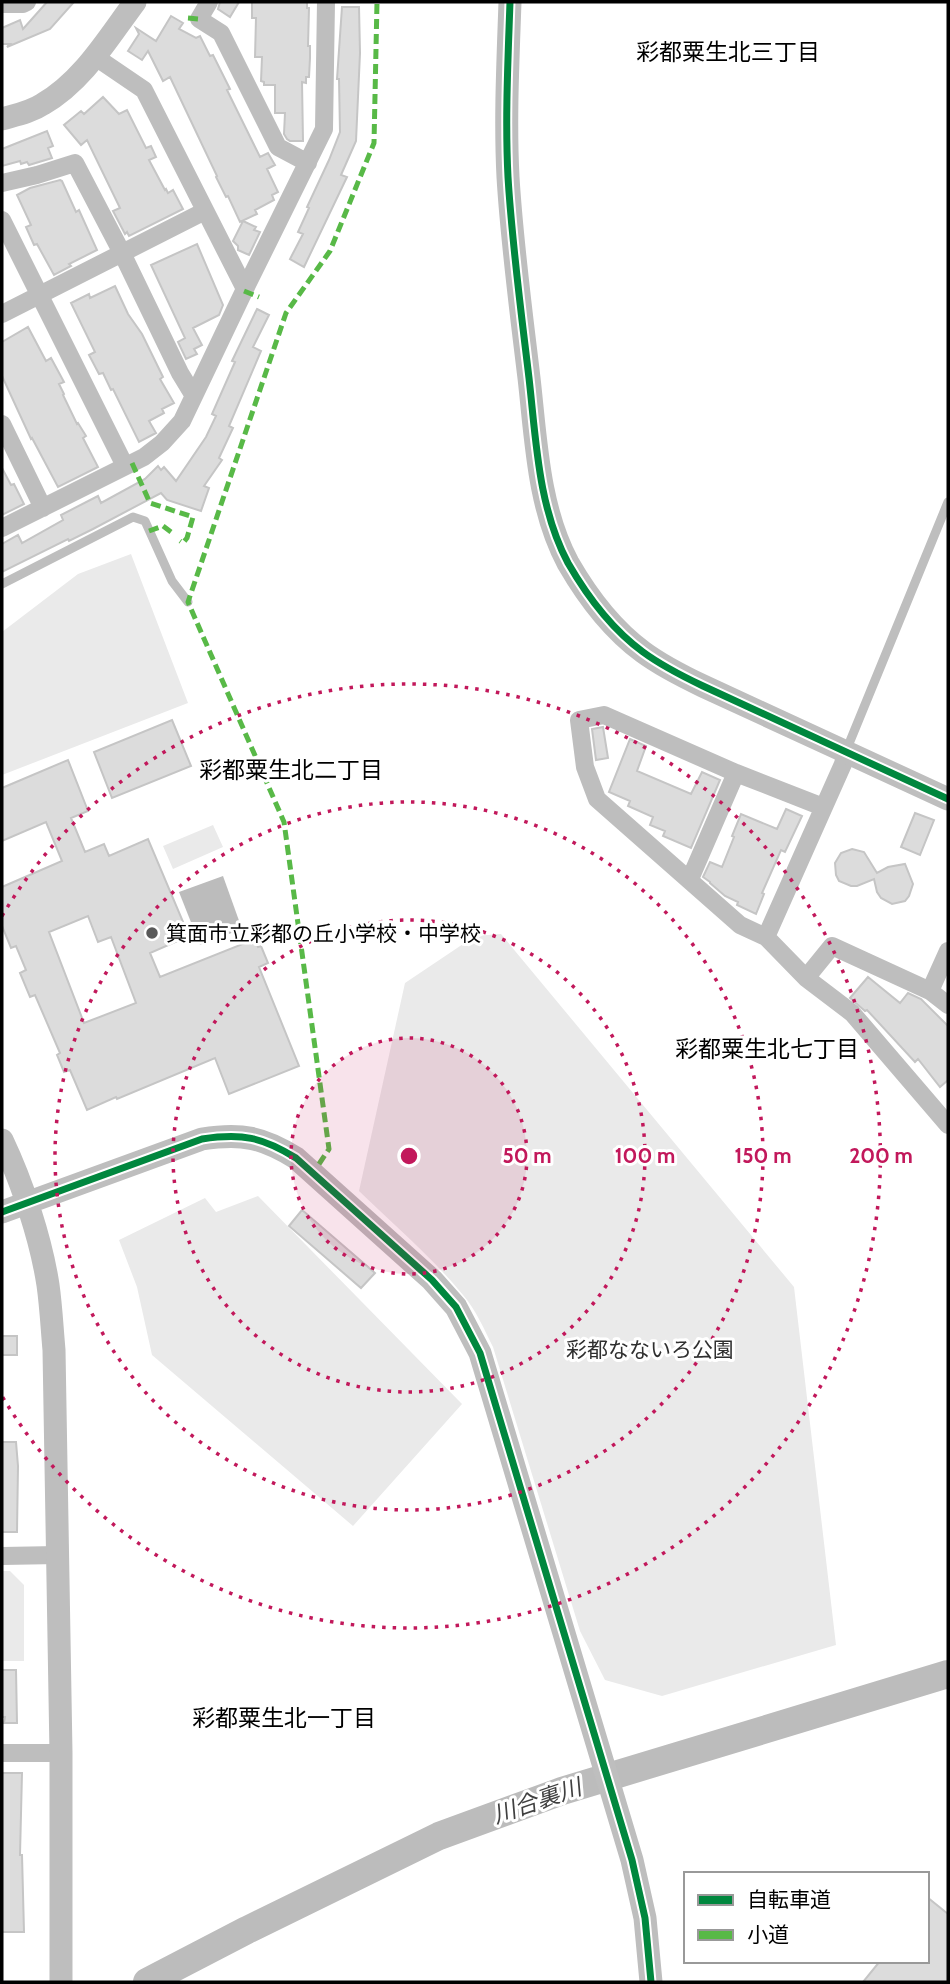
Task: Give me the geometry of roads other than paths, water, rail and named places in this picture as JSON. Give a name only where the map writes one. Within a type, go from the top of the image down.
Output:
[{"type":"street","points":[[2,5],[27,2]]},
{"type":"street","points":[[2,119],[42,105],[64,90],[80,75],[135,2]]},
{"type":"street","points":[[209,2],[199,19],[221,33],[278,147],[308,163]]},
{"type":"street","points":[[2,528],[144,457],[162,443],[182,421],[324,129],[326,2]]},
{"type":"street","points":[[510,2],[507,123],[512,229],[539,469],[551,521],[567,561],[589,596],[618,628],[642,651],[669,669],[948,799]]},
{"type":"street","points":[[94,56],[144,90],[245,289]]},
{"type":"street","points":[[2,183],[75,163],[194,396]]},
{"type":"street","points":[[2,314],[205,211]]},
{"type":"street","points":[[2,220],[125,466]]},
{"type":"street","points":[[2,424],[43,508]]},
{"type":"street","points":[[823,807],[736,773],[604,715],[579,720],[585,767],[597,799],[740,925],[766,937],[806,978],[852,1013],[948,1125]]},
{"type":"street","points":[[766,937],[846,752]]},
{"type":"street","points":[[690,879],[736,773]]},
{"type":"street","points":[[806,978],[832,946],[930,991],[948,1005]]},
{"type":"street","points":[[930,991],[948,951]]},
{"type":"street","points":[[2,1212],[202,1139],[229,1135],[256,1138],[276,1145],[296,1158],[432,1280],[456,1307],[480,1353],[632,1860],[645,1918],[651,1982]]},
{"type":"street","points":[[2,1140],[16,1169],[36,1235],[47,1284],[54,1350],[61,1753],[61,1982]]},
{"type":"street","points":[[2,1556],[58,1555]]},
{"type":"street","points":[[2,1754],[61,1753]]},
{"type":"lane","points":[[846,752],[948,502]]},
{"type":"lane","points":[[2,584],[133,517],[145,522],[172,581],[188,603]]},
{"type":"waterway","name":"川合裏川","points":[[147,1982],[439,1836],[562,1791],[948,1674]]},
{"type":"place","name":"箕面市立彩都の丘小学校・中学校","points":[[152,933]]},
{"type":"district","name":"彩都粟生北三丁目","points":[[728,52]]},
{"type":"district","name":"彩都粟生北二丁目","points":[[291,770]]},
{"type":"district","name":"彩都粟生北七丁目","points":[[767,1049]]},
{"type":"district","name":"彩都粟生北一丁目","points":[[284,1718]]},
{"type":"park label","name":"彩都なないろ公園","points":[[650,1349]]}]
